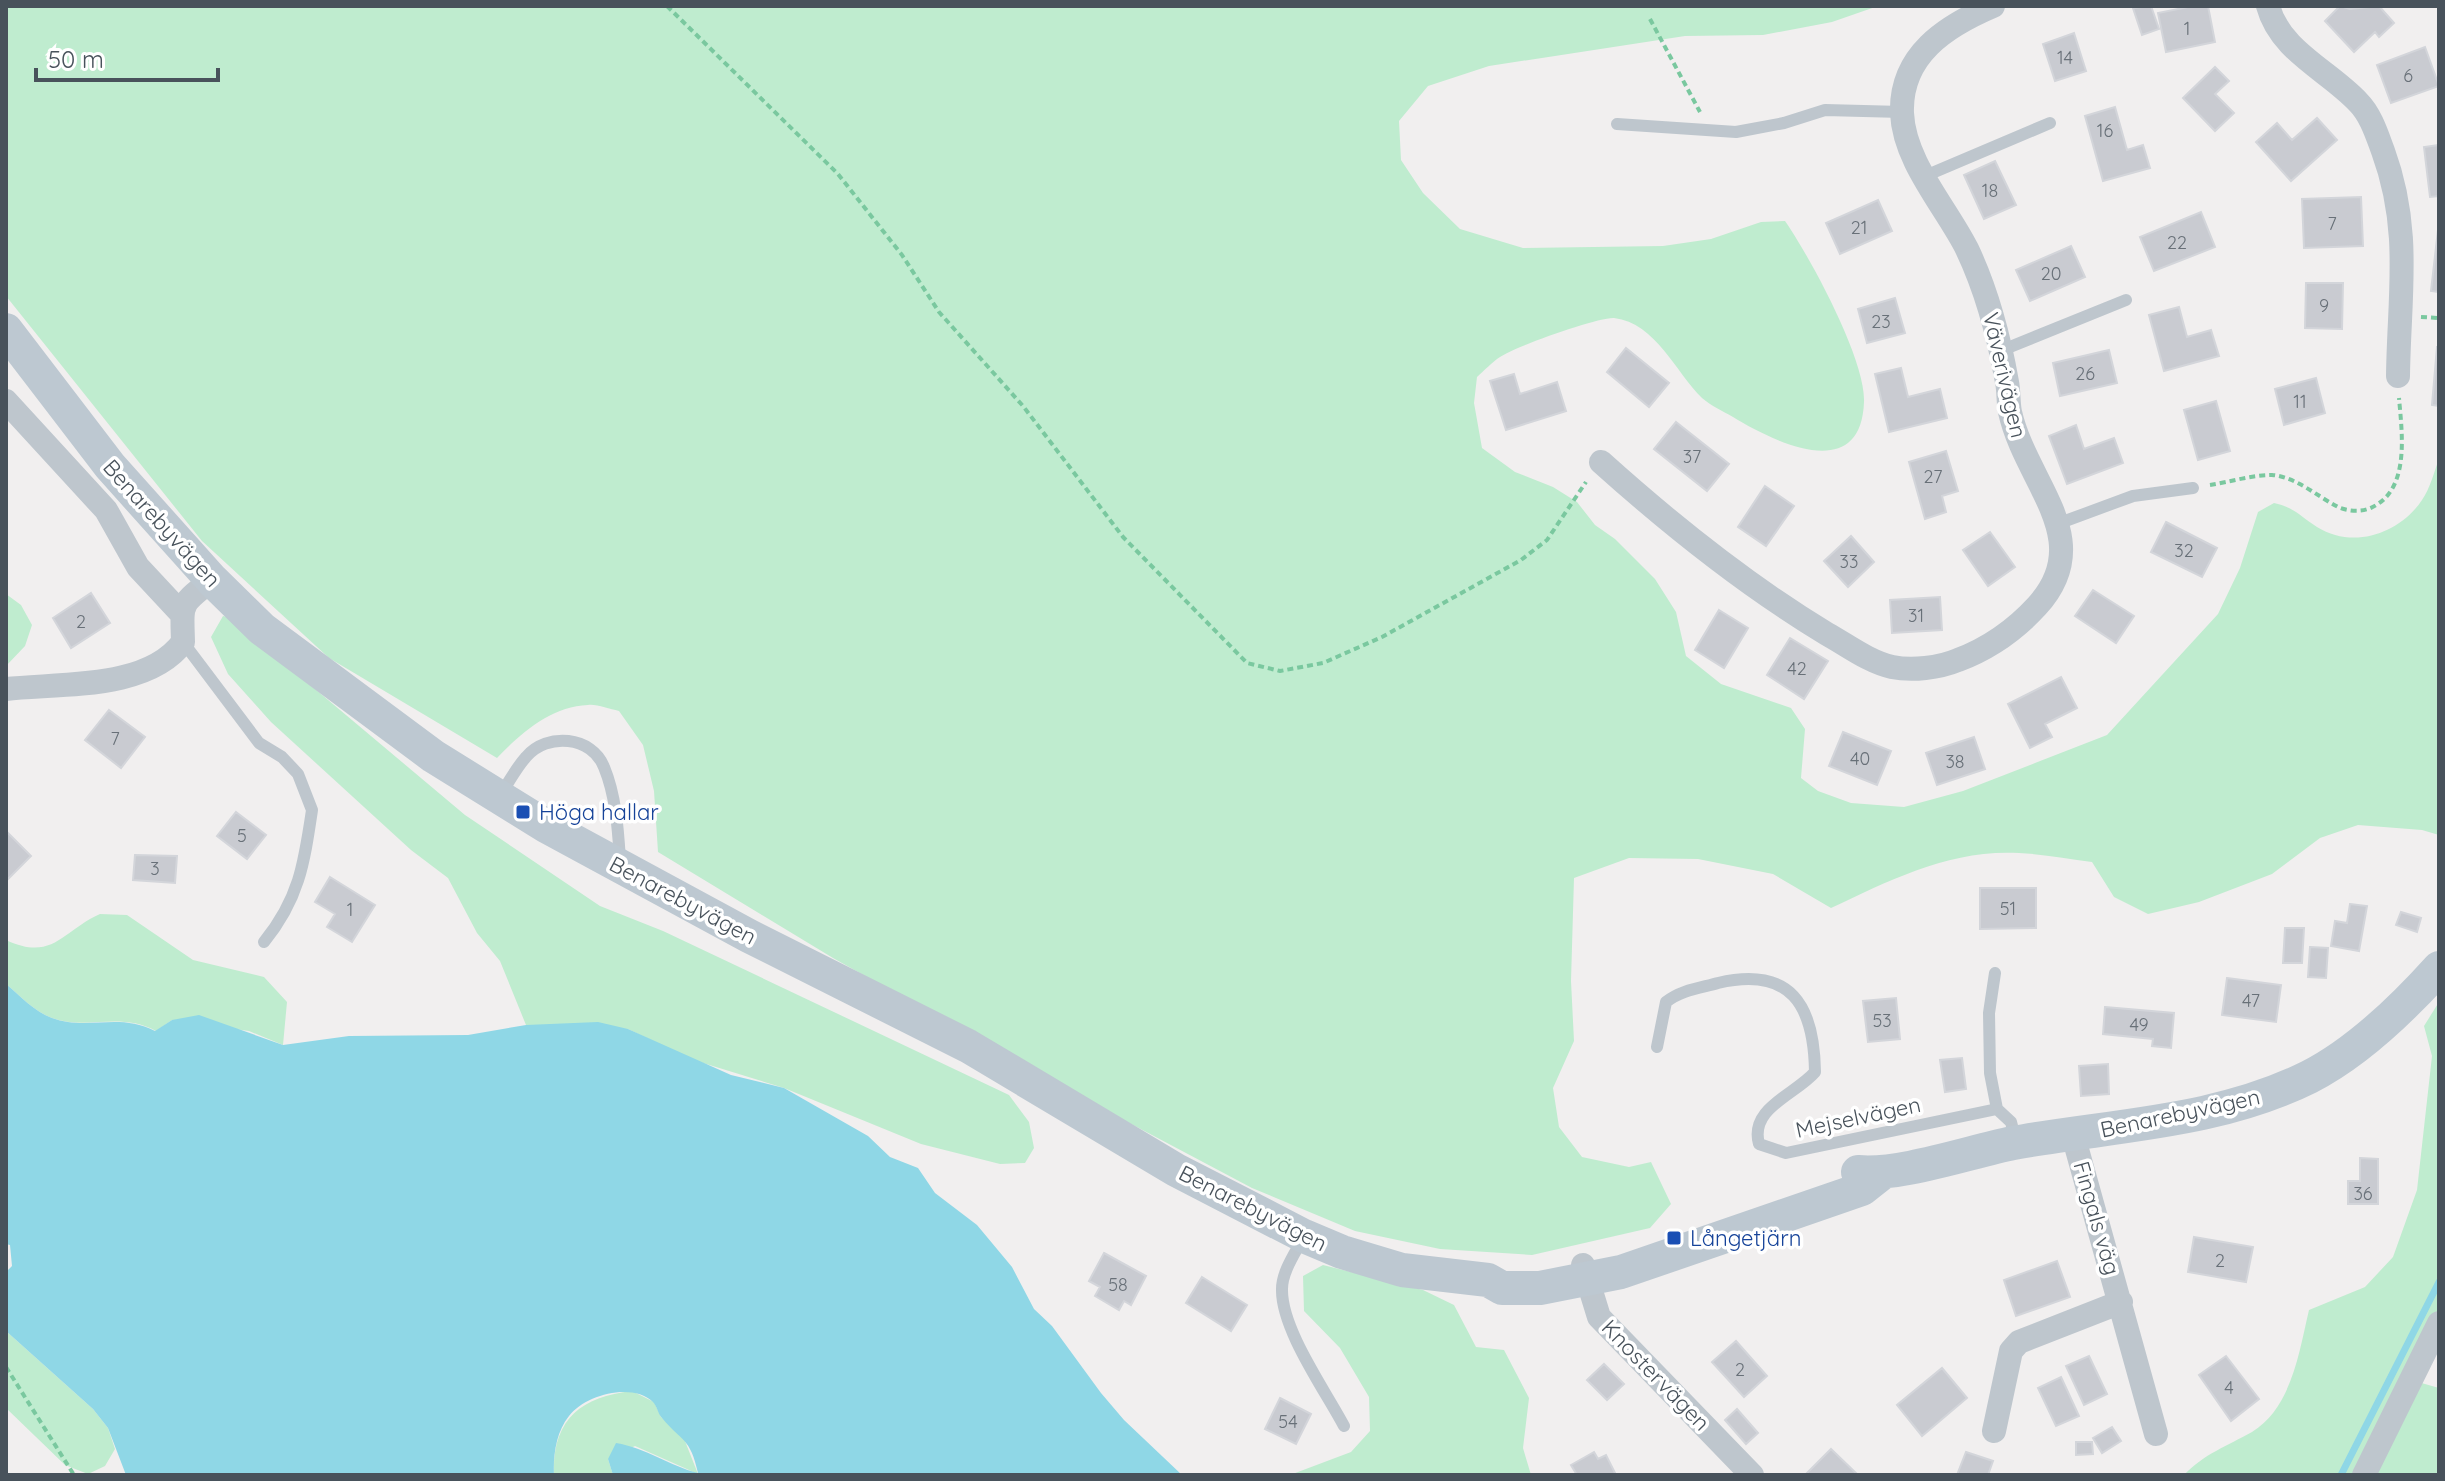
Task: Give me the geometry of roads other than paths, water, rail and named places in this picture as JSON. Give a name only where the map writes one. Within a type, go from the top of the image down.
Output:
[{"type":"street","points":[[1902,112],[1918,57],[1951,24],[1993,6]]},
{"type":"street","points":[[2268,6],[2276,30],[2362,105],[2386,159],[2399,203],[2405,250],[2398,376]]},
{"type":"street","name":"Väverivägen","points":[[1601,462],[1665,520],[1806,620],[1865,656],[1892,667],[1949,664],[1975,654],[2009,632],[2051,591],[2062,566],[2057,524],[2021,447],[2010,411],[1994,318],[1967,249],[1908,141],[1902,112]]},
{"type":"street","name":"Benarebyvägen","points":[[6,330],[110,466],[212,580],[262,629],[340,690],[499,799],[620,867],[968,1046],[1176,1170],[1304,1236],[1342,1252],[1402,1270],[1488,1280],[1504,1272],[1585,1272],[1857,1171],[1881,1174],[2016,1143],[2205,1111],[2258,1098],[2303,1080],[2346,1052],[2383,1022],[2439,968]]},
{"type":"street","points":[[6,401],[106,510],[138,567],[179,611],[183,642],[160,666],[148,672],[6,689]]},
{"type":"street","points":[[179,611],[185,600],[212,580]]},
{"type":"street","name":"Fingals väg","points":[[2073,1135],[2156,1434]]},
{"type":"street","name":"Knostervägen","points":[[1585,1272],[1599,1317],[1752,1475]]},
{"type":"street","name":"Fingals väg","points":[[1994,1431],[2011,1351],[2019,1342],[2121,1302]]},
{"type":"street","points":[[2364,1475],[2439,1323]]},
{"type":"lane","points":[[1617,124],[1711,132],[1759,129],[1825,110],[1902,112]]},
{"type":"lane","points":[[1925,176],[2050,123]]},
{"type":"lane","points":[[2000,351],[2126,300]]},
{"type":"lane","points":[[2057,524],[2133,496],[2193,488]]},
{"type":"lane","points":[[183,642],[259,743],[282,757],[298,774],[310,799],[310,823],[296,894],[286,915],[264,942]]},
{"type":"lane","points":[[499,799],[527,755],[539,747],[571,740],[591,749],[607,774],[617,817],[620,867]]},
{"type":"lane","points":[[1995,973],[1989,1046],[1997,1109],[2011,1122],[2016,1143]]},
{"type":"lane","name":"Mejselvägen","points":[[1657,1047],[1666,1002],[1677,994],[1728,981],[1765,980],[1784,985],[1796,995],[1815,1046],[1815,1072],[1802,1087],[1774,1104],[1759,1119],[1756,1134],[1759,1144],[1786,1153],[1997,1109]]},
{"type":"lane","points":[[1304,1236],[1282,1287],[1284,1305],[1290,1324],[1344,1426]]},
{"type":"water","points":[[6,984],[39,1012],[65,1022],[129,1023],[155,1031],[172,1020],[199,1015],[283,1045],[349,1036],[468,1035],[526,1025],[598,1022],[628,1029],[731,1075],[784,1088],[868,1136],[890,1157],[918,1168],[935,1193],[977,1225],[1012,1267],[1034,1309],[1052,1326],[1101,1393],[1124,1420],[1182,1475],[613,1475],[608,1459],[616,1443],[698,1473],[688,1446],[661,1416],[653,1402],[644,1396],[621,1392],[586,1402],[569,1416],[556,1444],[554,1475],[126,1475],[108,1428],[93,1409],[6,1331],[6,1272],[12,1266],[10,1245],[6,1244]]},
{"type":"waterway","points":[[2341,1475],[2439,1282]]},
{"type":"place","name":"Höga hallar","points":[[523,812]]},
{"type":"place","name":"Långetjärn","points":[[1674,1238]]}]
